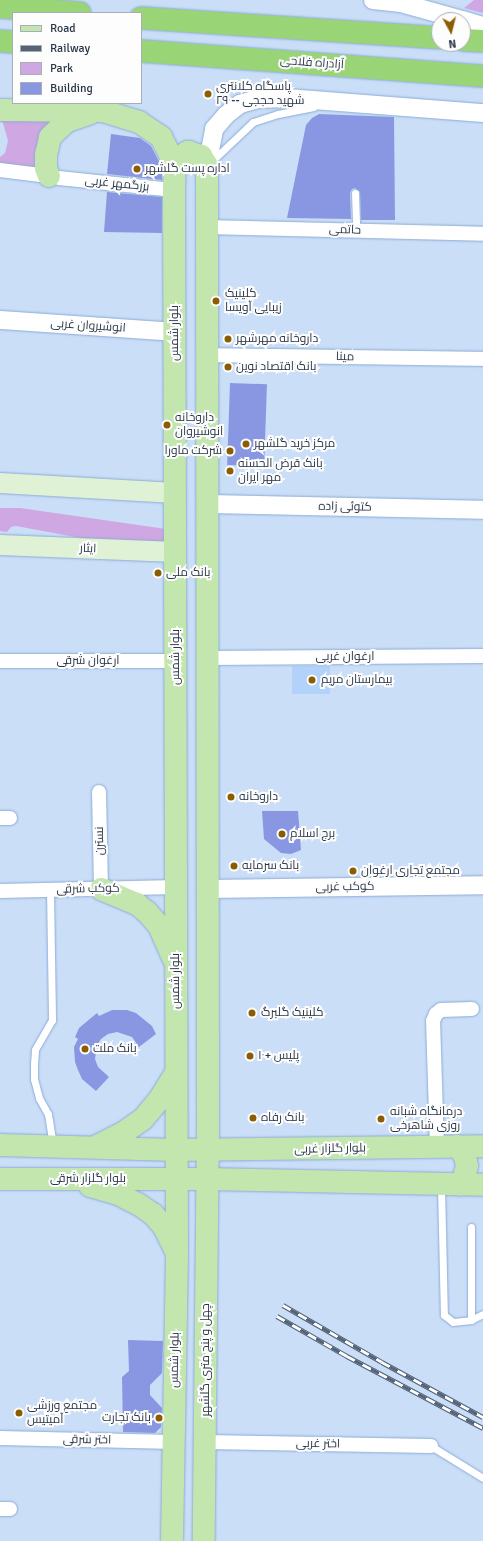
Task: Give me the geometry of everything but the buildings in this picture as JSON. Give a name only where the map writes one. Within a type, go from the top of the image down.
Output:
[{"type":"highway","points":[[2,7],[67,12]]},
{"type":"highway","points":[[142,18],[431,37]]},
{"type":"highway","points":[[471,40],[483,41]]},
{"type":"highway","points":[[0,41],[12,42]]},
{"type":"highway","name":"آزادراه فلاحی","points":[[142,51],[483,76]]},
{"type":"main road","points":[[0,110],[103,111],[139,122],[161,137],[175,164]]},
{"type":"main road","points":[[54,177],[46,168],[46,155],[50,137],[68,121],[78,116],[103,111]]},
{"type":"main road","points":[[175,164],[177,158],[188,152],[200,156],[207,166],[208,1150]]},
{"type":"main road","name":"بلوار شمس","points":[[172,1541],[177,1254],[176,552],[175,493],[165,325],[175,164]]},
{"type":"main road","points":[[0,483],[175,493]]},
{"type":"main road","name":"ایثار","points":[[0,545],[176,552]]},
{"type":"main road","points":[[101,889],[137,904],[147,912],[159,926],[176,970]]},
{"type":"main road","points":[[92,1148],[123,1133],[143,1119],[159,1100],[176,1073]]},
{"type":"main road","points":[[0,1145],[176,1150]]},
{"type":"main road","name":"بلوار گلزار غربی","points":[[176,1150],[483,1146]]},
{"type":"main road","points":[[447,1147],[465,1156],[467,1166],[464,1177],[450,1184]]},
{"type":"main road","name":"چهل و پنج متری گلشهر","points":[[204,1541],[208,1150]]},
{"type":"main road","name":"بلوار گلزار شرقی","points":[[0,1179],[177,1179]]},
{"type":"main road","points":[[60,1179],[118,1194],[138,1204],[153,1214],[164,1227],[177,1254]]},
{"type":"main road","points":[[177,1179],[483,1185]]},
{"type":"street","points":[[373,0],[401,3],[434,12]]},
{"type":"street","points":[[471,22],[483,26]]},
{"type":"street","points":[[207,166],[214,129],[226,115],[240,104],[258,98],[287,98],[483,113]]},
{"type":"street","name":"بزرگمهر غربی","points":[[0,170],[174,190]]},
{"type":"street","name":"حاتمی","points":[[206,227],[483,234]]},
{"type":"street","name":"انوشیروان غربی","points":[[0,308],[165,325]]},
{"type":"street","name":"انوشیروان غربی","points":[[0,320],[165,325]]},
{"type":"street","name":"مینا","points":[[207,355],[483,359]]},
{"type":"street","name":"کتوئی زاده","points":[[208,504],[483,510]]},
{"type":"street","name":"ارغوان غربی","points":[[208,658],[483,656]]},
{"type":"street","name":"ارغوان شرقی","points":[[0,661],[176,661]]},
{"type":"street","name":"نسترن","points":[[98,792],[101,889]]},
{"type":"street","name":"کوکب غربی","points":[[208,889],[483,884]]},
{"type":"street","name":"کوکب شرقی","points":[[0,891],[176,887]]},
{"type":"street","points":[[447,1147],[433,1021],[436,1014],[441,1010],[472,1009]]},
{"type":"street","name":"اختر شرقی","points":[[0,1438],[174,1442]]},
{"type":"street","name":"اختر غربی","points":[[206,1442],[431,1446]]},
{"type":"lane","points":[[355,194],[356,231]]},
{"type":"lane","points":[[50,890],[52,1020],[35,1050],[34,1079],[39,1098],[48,1114],[54,1147]]},
{"type":"lane","points":[[450,1184],[444,1315],[452,1322],[471,1320],[483,1314]]},
{"type":"lane","points":[[471,1226],[471,1320]]},
{"type":"lane","points":[[431,1446],[483,1478]]},
{"type":"shaded area","name":"بیمارستان مریم","points":[[292,666],[330,666],[330,694],[292,694]]},
{"type":"green space","points":[[474,0],[483,0],[483,13],[464,8]]},
{"type":"green space","points":[[65,116],[42,170],[0,165],[0,157],[5,153],[8,141],[3,123],[0,120]]},
{"type":"green space","points":[[0,508],[20,508],[166,529],[167,548],[113,544],[16,526],[11,527],[7,532],[0,531]]},
{"type":"railway","points":[[283,1305],[382,1362],[483,1417]]},
{"type":"railway","points":[[277,1316],[347,1356],[483,1428]]},
{"type":"place","name":"پاسگاه کلانتری ۲۹ -- شهید حججی","points":[[208,94]]},
{"type":"place","name":"اداره پست گلشهر","points":[[137,169]]},
{"type":"place","name":"کلینیک زیبایی آویسا","points":[[216,301]]},
{"type":"place","name":"داروخانه مهرشهر","points":[[228,339]]},
{"type":"place","name":"بانک اقتصاد نوین","points":[[228,367]]},
{"type":"place","name":"داروخانه انوشیروان","points":[[167,425]]},
{"type":"place","name":"مرکز خرید گلشهر","points":[[246,444]]},
{"type":"place","name":"شرکت ماورا","points":[[230,451]]},
{"type":"place","name":"بانک قرض الحسنه مهر ایران","points":[[230,471]]},
{"type":"place","name":"بانک ملی","points":[[158,573]]},
{"type":"place","name":"بیمارستان مریم","points":[[312,680]]},
{"type":"place","name":"داروخانه","points":[[231,797]]},
{"type":"place","name":"برج اسلام","points":[[282,834]]},
{"type":"place","name":"بانک سرمایه","points":[[234,866]]},
{"type":"place","name":"مجتمع تجاری ارغوان","points":[[353,871]]},
{"type":"place","name":"کلینیک گلبرگ","points":[[252,1013]]},
{"type":"place","name":"بانک ملت","points":[[85,1049]]},
{"type":"place","name":"پلیس +۱۰","points":[[250,1056]]},
{"type":"place","name":"بانک رفاه","points":[[253,1118]]},
{"type":"place","name":"درمانگاه شبانه روزی شاهرخی","points":[[381,1119]]},
{"type":"place","name":"مجتمع ورزشی آمیتیس","points":[[19,1413]]},
{"type":"place","name":"بانک تجارت","points":[[159,1418]]}]
